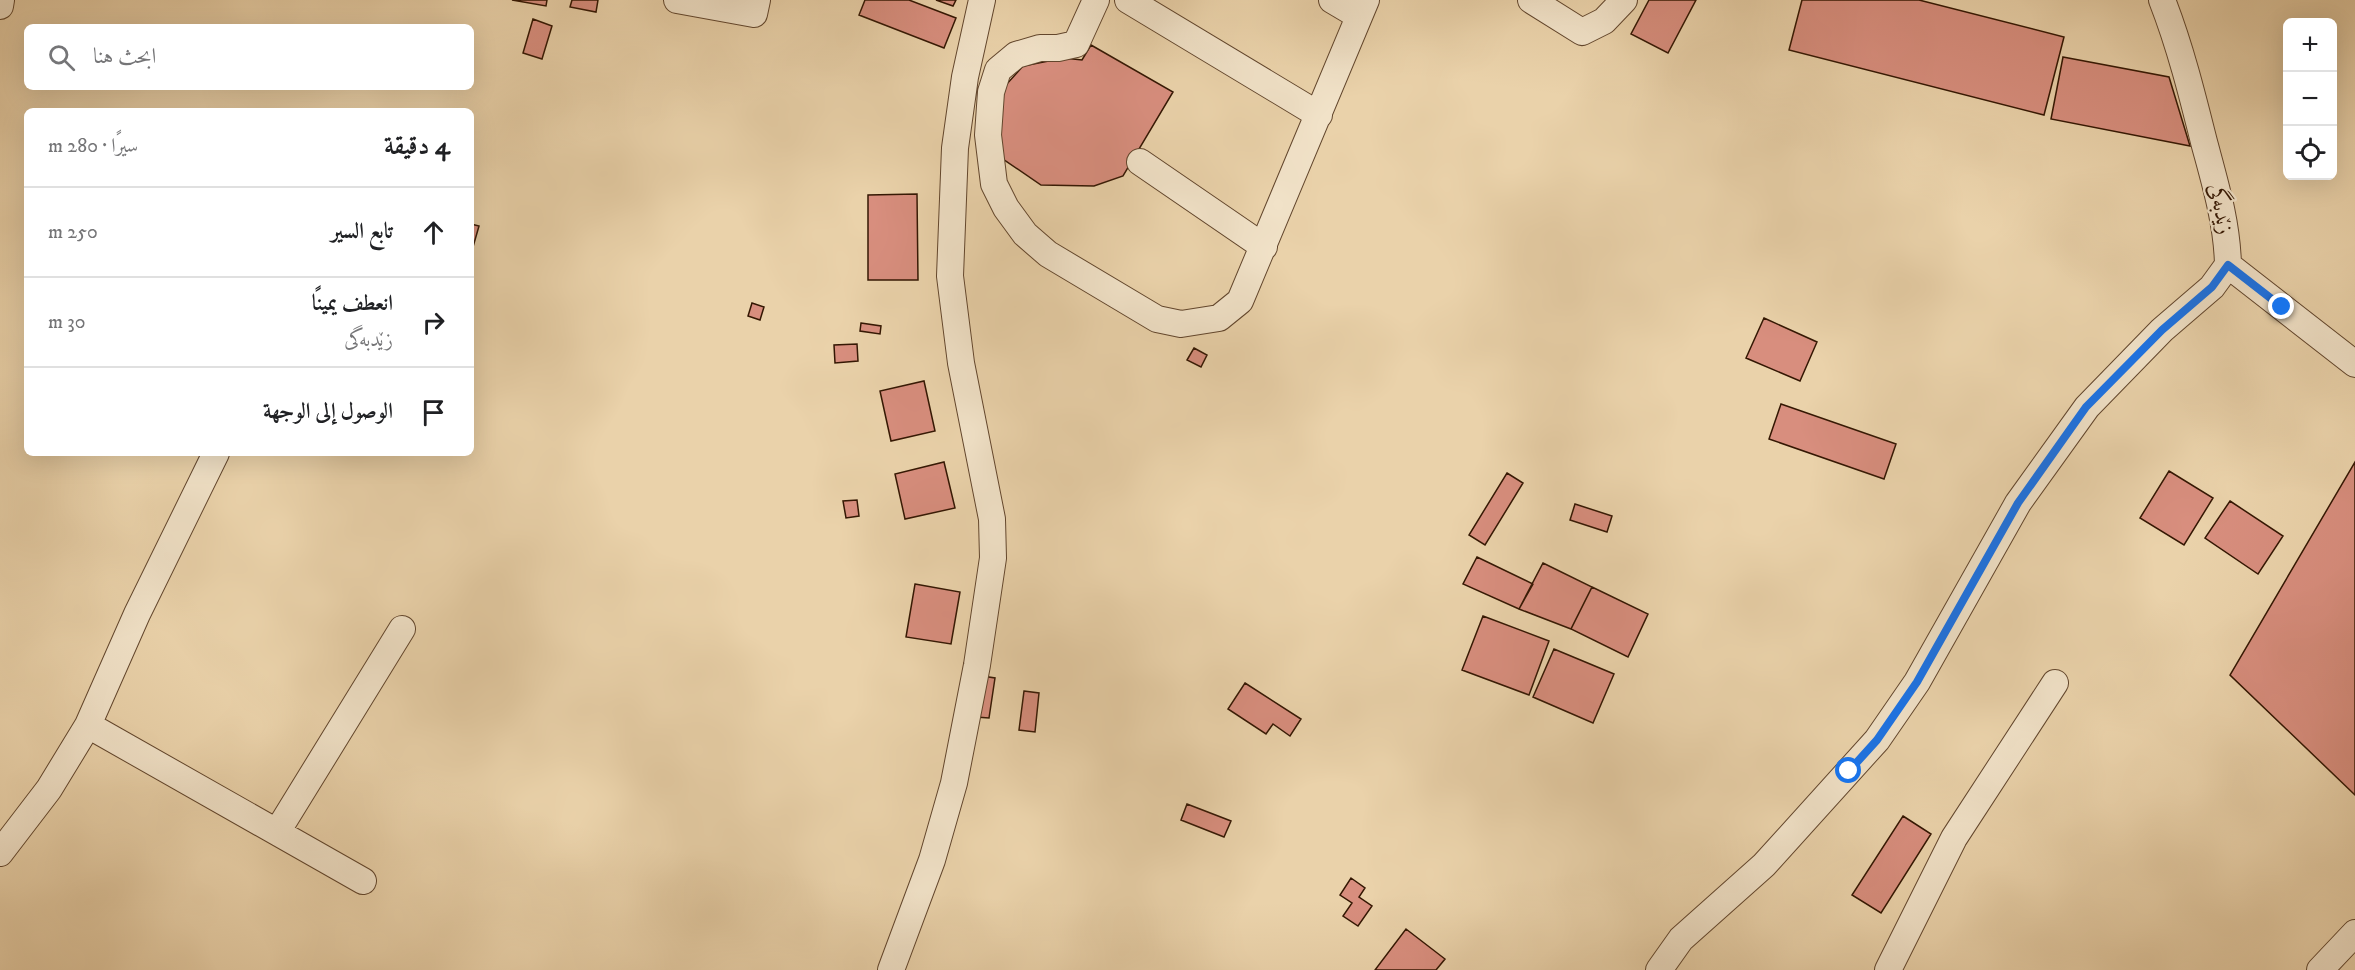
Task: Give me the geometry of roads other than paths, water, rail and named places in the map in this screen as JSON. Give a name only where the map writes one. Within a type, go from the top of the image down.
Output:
[{"type":"street","points":[[0,6],[1,0]]},
{"type":"street","points":[[677,0],[754,14],[757,0]]},
{"type":"street","points":[[891,970],[932,860],[954,783],[977,665],[993,558],[992,519],[961,363],[950,276],[955,148],[965,77],[982,0]]},
{"type":"street","points":[[1096,0],[1076,44],[1058,48],[1040,48],[1016,55],[998,70],[991,92],[988,135],[994,184],[1006,208],[1025,234],[1048,254],[1157,320],[1181,324],[1219,318],[1240,301],[1362,8],[1332,0]]},
{"type":"street","points":[[1128,0],[1319,115]]},
{"type":"street","points":[[1531,0],[1582,32],[1604,21],[1624,0]]},
{"type":"street","name":"زێدبەگی","points":[[2162,0],[2181,53],[2225,222],[2228,265],[2355,364]]},
{"type":"street","points":[[1140,162],[1264,246]]},
{"type":"street","points":[[1659,970],[1681,939],[1764,865],[1877,740],[1917,682],[2018,503],[2086,407],[2162,330],[2212,287],[2228,265]]},
{"type":"street","points":[[0,854],[49,789],[88,725],[137,614],[215,456]]},
{"type":"street","points":[[277,832],[402,628]]},
{"type":"street","points":[[1888,970],[1954,838],[2055,683]]},
{"type":"street","points":[[88,725],[363,881]]},
{"type":"street","points":[[2320,970],[2355,933]]}]
